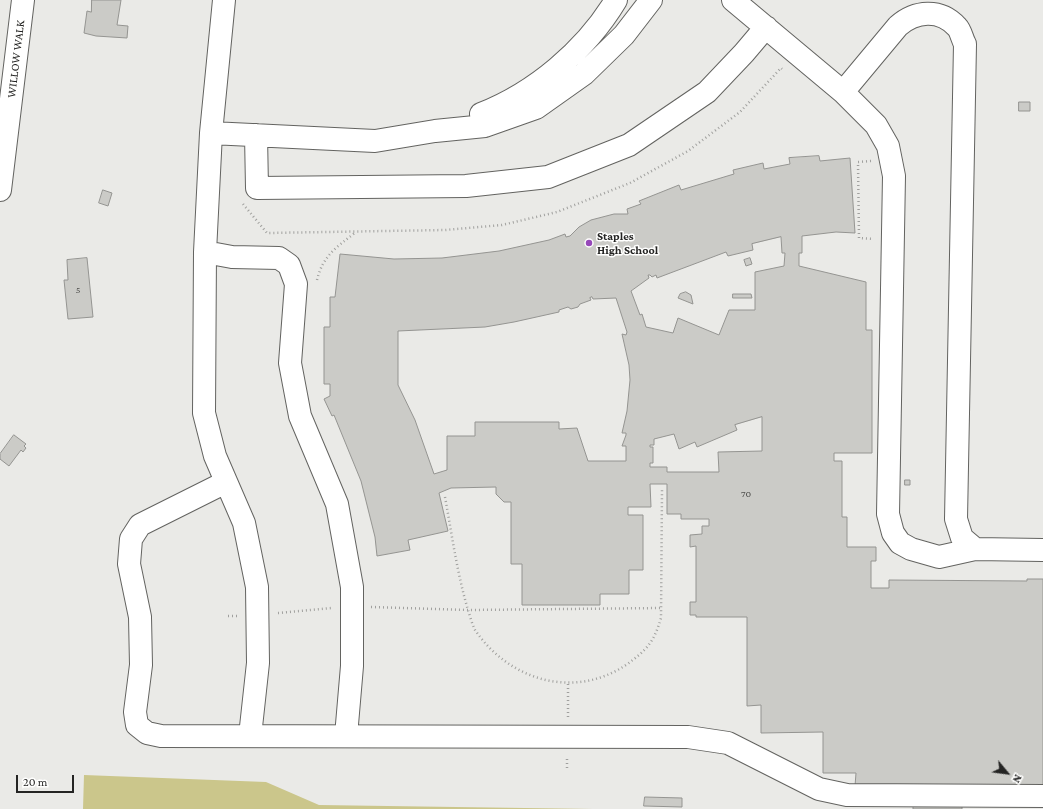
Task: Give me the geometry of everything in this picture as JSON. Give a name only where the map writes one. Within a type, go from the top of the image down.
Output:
[{"type":"street","name":"WILLOW WALK","points":[[0,190],[23,0]]},
{"type":"street","points":[[224,0],[211,133],[205,252],[204,413],[215,456],[244,524],[257,587],[258,663],[250,736]]},
{"type":"street","points":[[435,131],[503,105],[558,68],[591,36],[616,0]]},
{"type":"street","points":[[211,133],[375,140],[435,131],[485,126],[536,108],[584,74],[624,35],[651,0]]},
{"type":"street","points":[[733,0],[843,92],[876,124],[888,146],[894,176],[888,514],[890,524],[900,543],[911,549],[939,557],[975,549],[1043,550]]},
{"type":"street","points":[[843,92],[898,26],[907,18],[923,13],[943,17],[958,27],[965,44],[956,519],[962,538],[975,549]]},
{"type":"street","points":[[256,135],[257,188],[466,186],[548,177],[629,145],[707,92],[766,27]]},
{"type":"street","points":[[205,252],[232,257],[279,258],[289,265],[296,284],[290,363],[300,416],[337,504],[352,587],[352,666],[346,736]]},
{"type":"street","points":[[226,482],[140,525],[131,539],[129,564],[140,617],[141,665],[135,712],[137,725],[147,733],[160,736],[688,737],[728,743],[819,789],[847,795],[1043,796]]},
{"type":"path","points":[[239,199],[267,233],[446,230],[502,225],[557,212],[630,183],[688,151],[740,112],[781,68],[787,73]]},
{"type":"path","points":[[872,155],[872,161],[858,162],[859,238],[875,239]]},
{"type":"path","points":[[446,497],[461,588],[474,628],[489,647],[513,667],[540,679],[568,684],[589,682],[617,670],[640,655],[655,637],[661,618],[662,490]]},
{"type":"path","points":[[228,616],[352,607],[468,610],[661,608]]},
{"type":"shaded area","points":[[84,775],[266,782],[319,805],[593,809],[83,809]]},
{"type":"building","points":[[92,0],[121,0],[117,25],[128,26],[127,38],[96,36],[84,33],[87,11],[91,12]]},
{"type":"building","points":[[1019,102],[1030,102],[1030,111],[1019,111]]},
{"type":"building","points":[[819,156],[820,161],[850,158],[855,233],[836,232],[802,236],[802,253],[799,253],[799,266],[866,282],[866,330],[872,330],[872,453],[834,453],[834,461],[842,461],[842,517],[847,517],[847,547],[876,547],[876,561],[871,561],[871,588],[889,588],[889,580],[1027,581],[1027,579],[1043,579],[1043,786],[962,787],[962,809],[913,809],[913,805],[855,786],[856,773],[823,773],[823,732],[761,733],[761,705],[747,706],[747,617],[696,617],[696,615],[690,615],[690,602],[696,602],[696,546],[690,547],[690,535],[702,534],[702,526],[709,526],[709,519],[681,519],[681,514],[667,514],[667,484],[650,484],[651,507],[628,507],[628,515],[643,515],[643,570],[629,570],[629,594],[600,594],[600,605],[522,605],[522,564],[511,564],[511,502],[504,502],[496,494],[496,487],[451,488],[439,493],[448,531],[408,540],[410,550],[377,556],[375,537],[361,481],[334,415],[332,416],[324,399],[330,396],[330,384],[324,384],[324,327],[330,327],[330,297],[335,297],[340,254],[394,259],[442,258],[499,251],[549,240],[565,234],[566,237],[570,236],[579,227],[591,220],[614,214],[628,214],[627,209],[641,204],[639,201],[679,185],[681,190],[734,174],[733,170],[763,163],[764,169],[790,164],[789,158]],"holes":[[[781,237],[782,253],[785,253],[784,266],[755,272],[755,310],[729,310],[719,335],[678,318],[673,333],[646,327],[642,314],[640,315],[631,291],[649,278],[648,275],[652,277],[656,275],[657,278],[726,252],[728,256],[753,250],[752,244]],[[590,298],[616,298],[627,332],[626,335],[622,334],[629,365],[630,380],[627,411],[622,433],[626,433],[622,446],[626,446],[626,461],[588,461],[577,428],[559,429],[559,422],[475,422],[475,436],[447,436],[447,470],[434,474],[415,420],[398,385],[398,331],[485,327],[559,312],[559,310],[568,307],[571,309],[591,300]],[[762,417],[762,451],[718,452],[719,472],[667,472],[667,467],[650,467],[650,463],[653,463],[653,447],[650,447],[650,445],[654,445],[654,439],[674,434],[679,449],[695,442],[697,447],[737,430],[735,425]]]},
{"type":"building","points":[[103,190],[112,193],[108,206],[99,203]]},
{"type":"building","points":[[87,258],[93,317],[68,319],[64,280],[68,280],[67,260]]},
{"type":"building","points":[[750,258],[752,264],[746,266],[744,260]]},
{"type":"building","points":[[686,292],[691,295],[693,304],[678,298],[680,294]]},
{"type":"building","points":[[733,294],[751,294],[752,298],[733,298]]},
{"type":"building","points":[[14,435],[26,444],[24,446],[26,448],[23,452],[21,450],[9,466],[0,459],[0,454]]},
{"type":"building","points":[[905,480],[910,480],[910,485],[905,485]]},
{"type":"building","points":[[645,797],[682,798],[682,807],[644,806]]},
{"type":"place","name":"Staples High School","points":[[589,243]]}]
